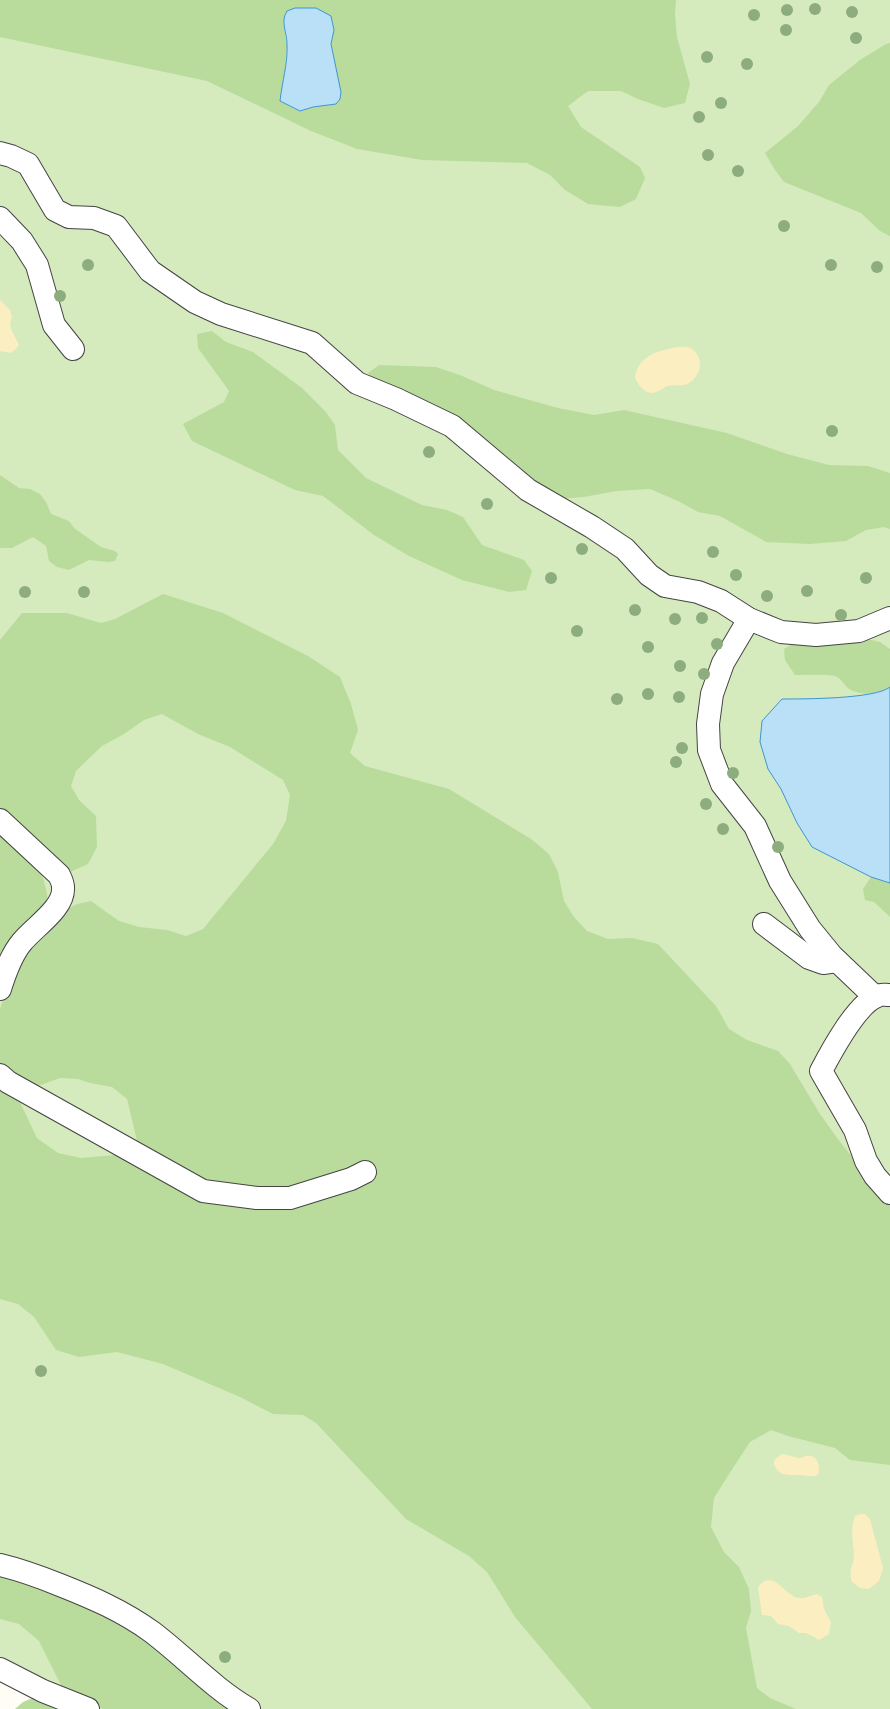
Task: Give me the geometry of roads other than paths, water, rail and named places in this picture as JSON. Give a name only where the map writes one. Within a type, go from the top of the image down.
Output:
[{"type":"lane","points":[[0,153],[11,156],[28,164],[55,210],[69,216],[94,218],[116,226],[150,271],[195,302],[221,314],[312,342],[357,382],[452,426],[528,490],[592,527],[625,549],[649,575],[665,586],[698,592],[720,601],[749,619],[781,632],[816,635],[859,631],[890,618]]},
{"type":"lane","points":[[0,218],[22,241],[37,265],[54,325],[72,349]]},
{"type":"lane","points":[[749,619],[723,663],[712,694],[708,724],[710,750],[722,784],[755,826],[780,881],[810,929],[837,961],[883,996],[858,1012],[839,1038],[821,1071],[854,1130],[866,1161],[875,1176],[890,1193]]},
{"type":"lane","points":[[0,820],[59,875],[63,886],[62,896],[54,910],[21,942],[12,958],[0,989]]},
{"type":"lane","points":[[764,924],[809,958],[823,963],[837,961]]},
{"type":"lane","points":[[0,1076],[8,1082],[203,1191],[257,1198],[290,1198],[351,1179],[365,1172]]},
{"type":"lane","points":[[0,1565],[21,1570],[99,1600],[124,1614],[152,1633],[233,1700],[249,1709]]},
{"type":"lane","points":[[0,1669],[43,1691],[88,1709]]},
{"type":"water","points":[[295,8],[316,8],[331,16],[334,30],[331,44],[341,92],[340,99],[336,104],[313,107],[300,111],[280,101],[287,51],[284,19],[287,11]]},
{"type":"water","points":[[890,687],[890,883],[871,877],[812,847],[797,823],[781,789],[768,769],[760,742],[762,721],[782,699],[855,696],[882,691]]}]
